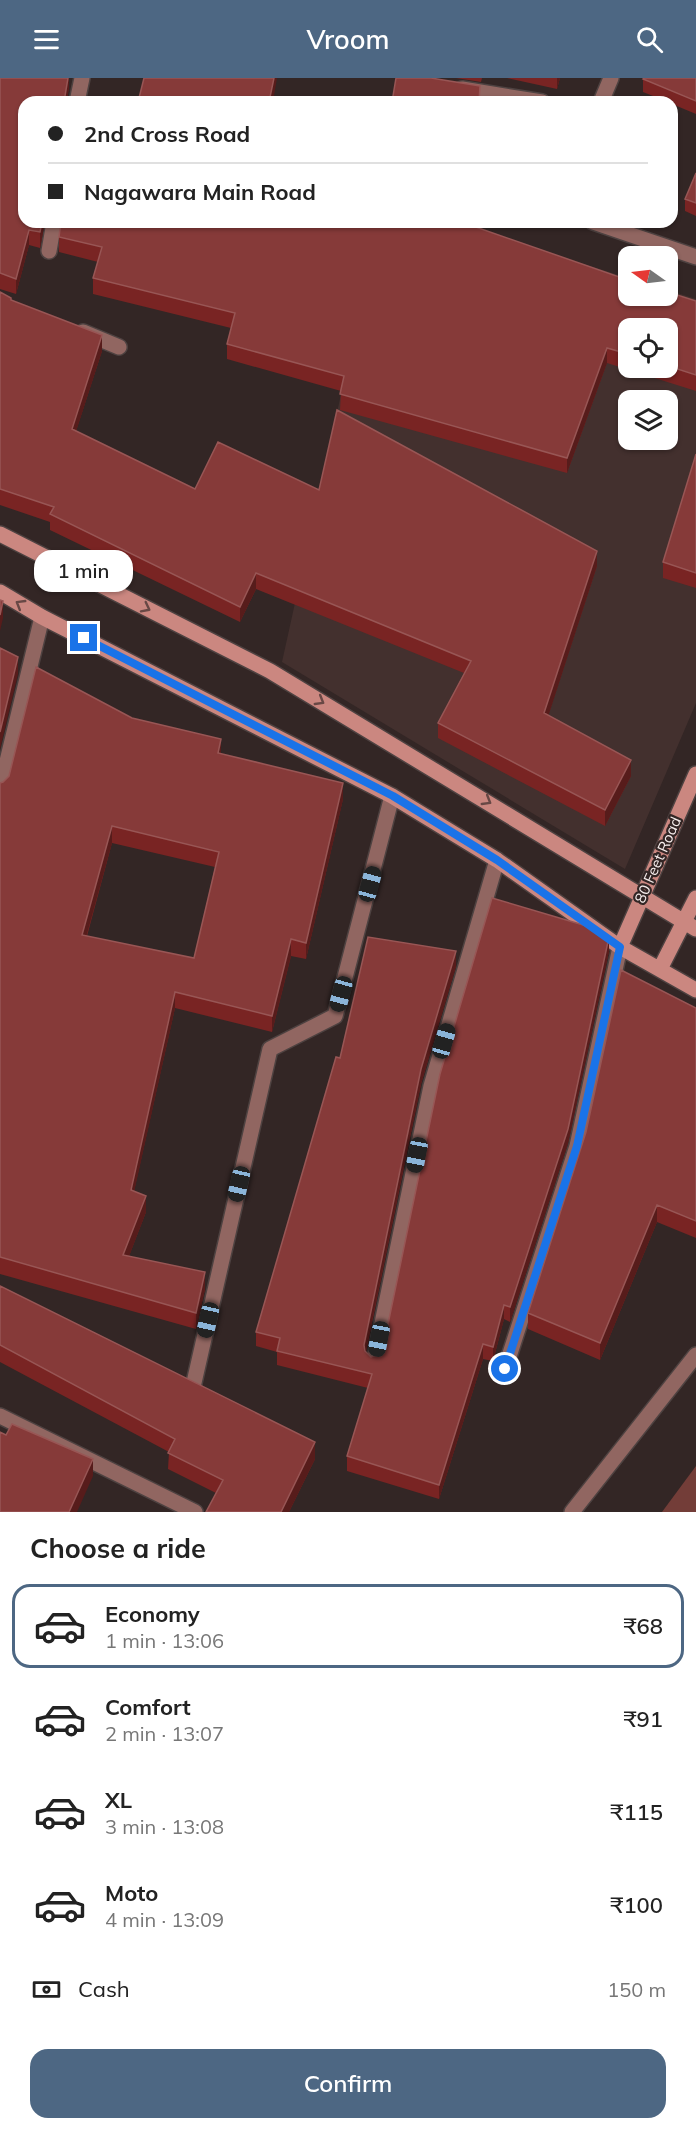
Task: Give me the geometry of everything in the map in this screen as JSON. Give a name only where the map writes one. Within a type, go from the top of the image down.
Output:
[{"type":"main road","points":[[0,534],[270,671],[691,925]]},
{"type":"main road","points":[[0,592],[42,617],[393,796],[497,860],[620,947],[696,990]]},
{"type":"main road","name":"80 Feet Road","points":[[620,947],[696,774]]},
{"type":"main road","points":[[660,969],[691,925],[696,898]]},
{"type":"street","points":[[78,96],[82,78]]},
{"type":"street","points":[[603,96],[610,78]]},
{"type":"street","points":[[452,87],[506,96]]},
{"type":"street","points":[[49,251],[53,228]]},
{"type":"street","points":[[611,228],[696,257]]},
{"type":"street","points":[[65,325],[119,347]]},
{"type":"street","points":[[0,790],[42,617]]},
{"type":"street","points":[[193,1387],[270,1049],[335,1016],[393,796]]},
{"type":"street","points":[[374,1362],[431,1086],[497,860]]},
{"type":"street","points":[[505,1369],[577,1146],[620,947]]},
{"type":"street","points":[[572,1512],[696,1355]]},
{"type":"street","points":[[0,1416],[195,1512]]},
{"type":"shaded area","points":[[378,228],[469,228],[618,275],[618,306],[678,306],[678,293],[696,299],[696,703],[625,869],[282,662]]},
{"type":"shaded area","points":[[696,1466],[696,1512],[662,1512]]},
{"type":"building","points":[[0,78],[68,78],[65,96],[18,96],[18,228],[41,228],[40,232],[29,230],[16,279],[0,273]]},
{"type":"building","points":[[144,78],[274,78],[270,96],[140,96]]},
{"type":"building","points":[[396,78],[431,78],[480,86],[479,96],[393,96]]},
{"type":"building","points":[[696,78],[696,101],[643,79]]},
{"type":"building","points":[[696,173],[696,203],[685,199]]},
{"type":"building","points":[[60,228],[479,228],[618,277],[618,306],[678,306],[678,295],[696,301],[696,375],[678,369],[678,318],[618,318],[618,351],[607,348],[567,458],[340,394],[344,376],[227,344],[235,313],[93,278],[102,247],[59,237]]},
{"type":"building","points":[[0,292],[11,300],[102,335],[72,429],[195,489],[218,442],[319,490],[337,410],[597,551],[544,713],[631,760],[605,810],[438,723],[471,661],[256,573],[240,607],[50,514],[54,507],[0,489]]},
{"type":"building","points":[[696,454],[696,573],[663,562]]},
{"type":"building","points":[[0,648],[18,657],[0,732]]},
{"type":"building","points":[[36,667],[132,718],[221,739],[218,753],[343,783],[306,943],[291,939],[272,1016],[175,992],[131,1190],[146,1196],[123,1255],[205,1272],[196,1313],[0,1257],[0,783],[9,776]],"holes":[[[112,826],[219,852],[194,958],[82,935]]]},
{"type":"building","points":[[492,898],[600,930],[609,937],[568,1129],[510,1307],[504,1305],[493,1347],[483,1344],[439,1485],[347,1456],[372,1374],[277,1351],[280,1338],[256,1332],[336,1057],[340,1058],[368,937],[456,951],[421,1069],[364,1345],[365,1351],[371,1357],[382,1353],[440,1074]]},
{"type":"building","points":[[621,970],[696,1008],[696,1221],[657,1205],[600,1343],[528,1313],[586,1132]]},
{"type":"building","points":[[0,1286],[315,1442],[281,1512],[206,1512],[223,1480],[168,1453],[175,1439],[0,1345]]},
{"type":"building","points":[[12,1424],[93,1459],[69,1512],[0,1512],[0,1432],[6,1435]]},
{"type":"route","points":[[84,638],[393,796],[497,860],[620,947],[577,1146],[505,1369]]}]
